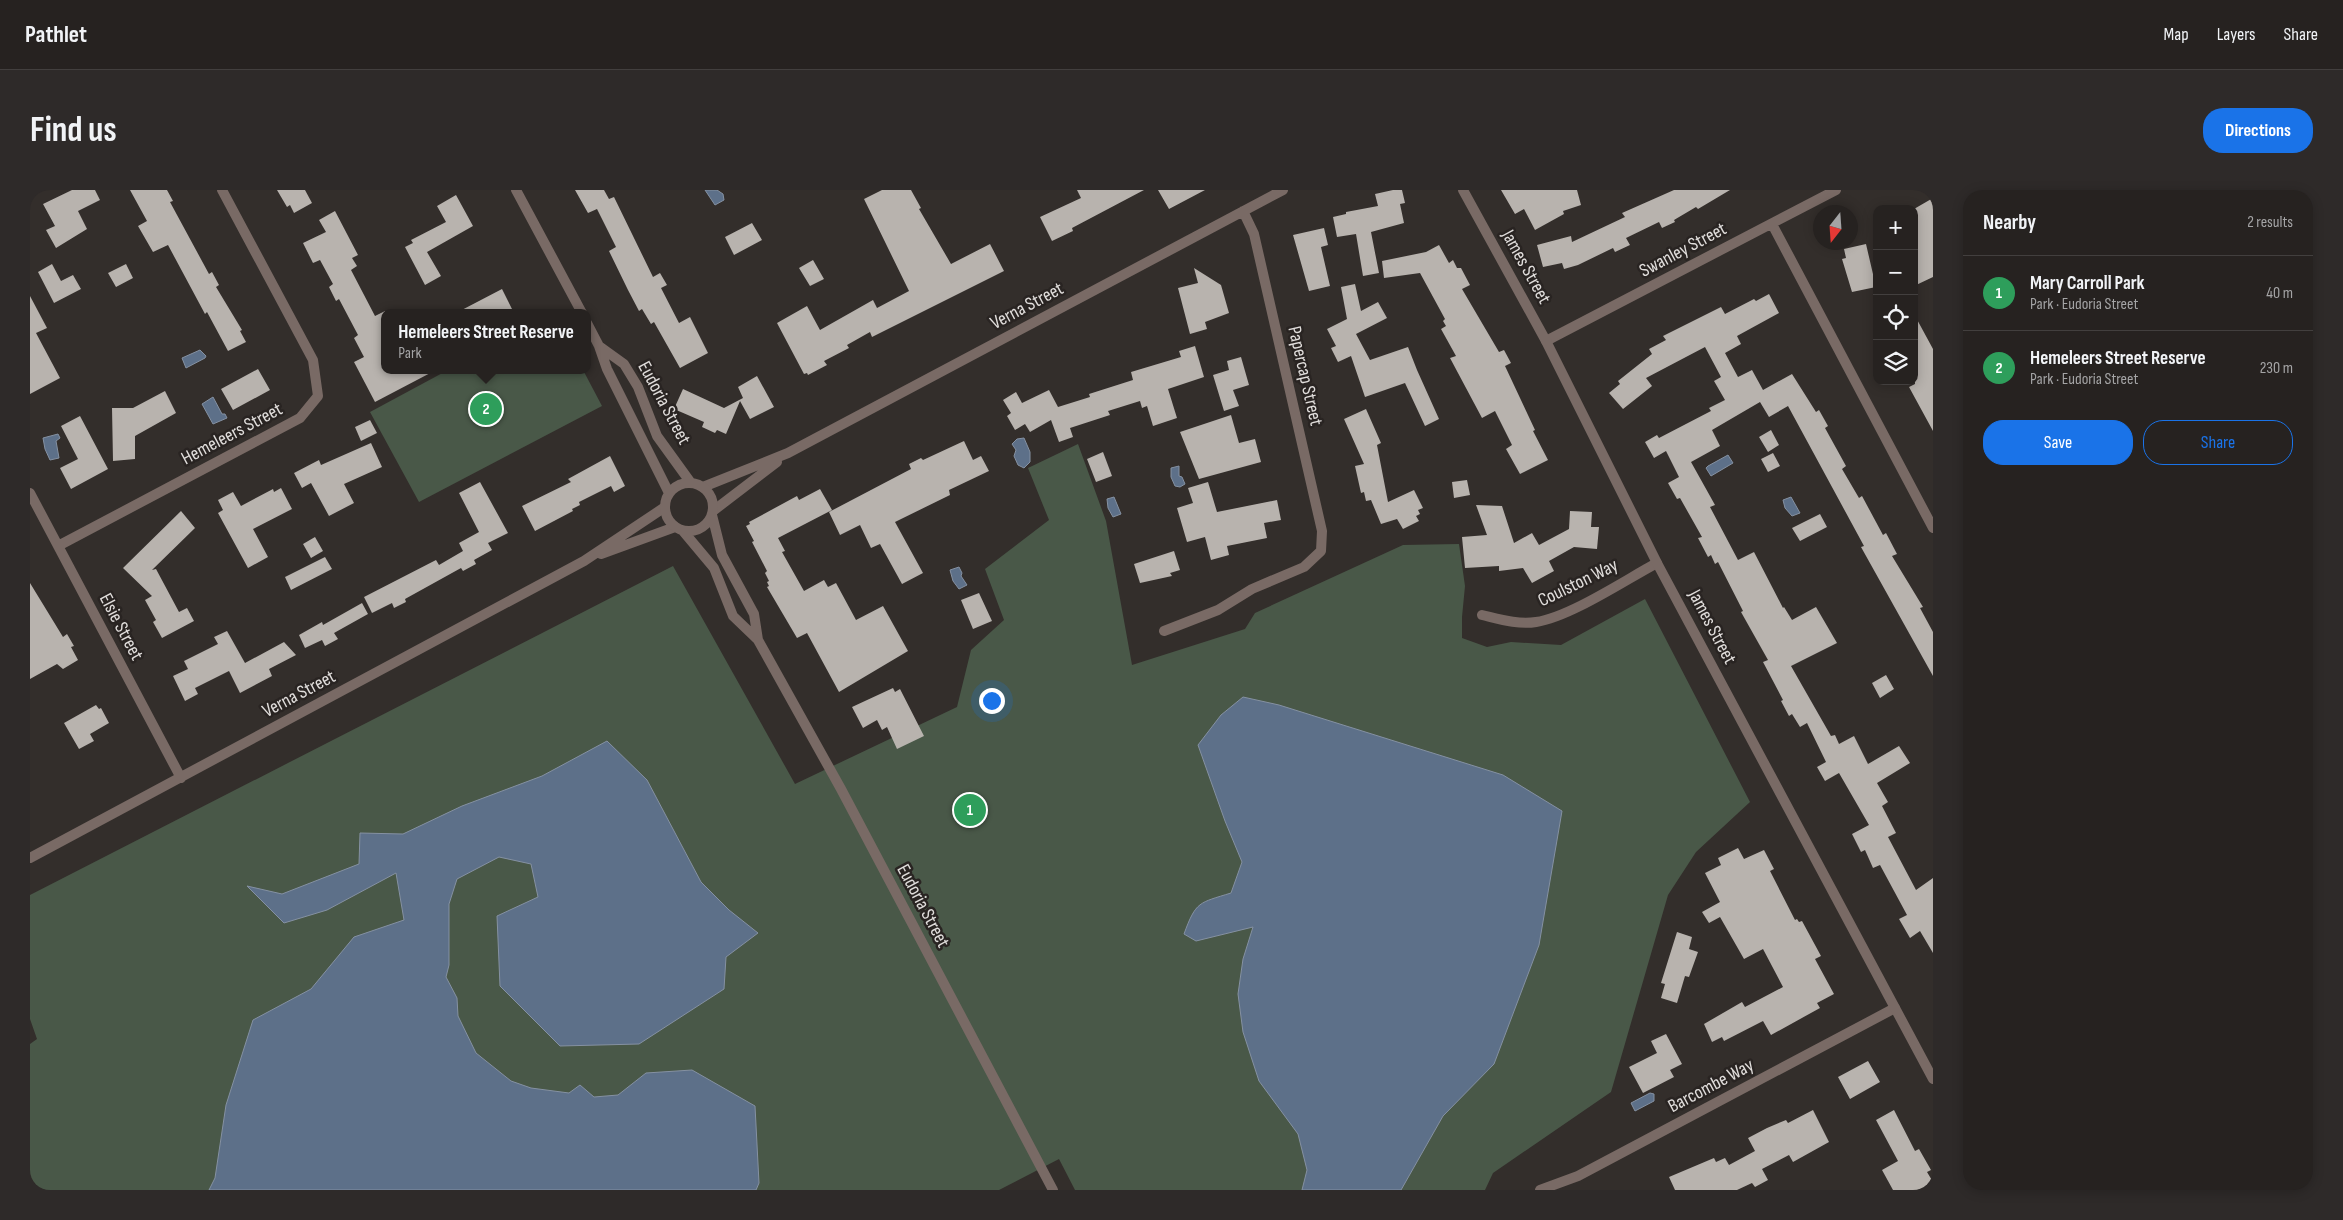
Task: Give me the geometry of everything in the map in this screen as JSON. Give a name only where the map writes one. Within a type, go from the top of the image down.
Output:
[{"type":"street","name":"Hemeleers Street","points":[[58,546],[300,418],[318,396],[313,360],[222,190]]},
{"type":"street","points":[[516,190],[580,309]]},
{"type":"street","name":"Verna Street","points":[[703,487],[788,453],[1283,190]]},
{"type":"street","name":"James Street","points":[[1463,190],[1546,341],[1657,562],[1933,1079]]},
{"type":"street","name":"Swanley Street","points":[[1546,341],[1836,190]]},
{"type":"street","name":"Papercap Street","points":[[1164,632],[1218,610],[1252,589],[1304,567],[1321,551],[1322,531],[1316,502],[1254,234],[1243,211]]},
{"type":"street","points":[[1772,224],[1933,528]]},
{"type":"street","name":"Eudoria Street","points":[[591,331],[607,369],[669,493]]},
{"type":"street","name":"Eudoria Street","points":[[599,346],[624,364],[638,387],[657,436],[691,483]]},
{"type":"street","name":"Verna Street","points":[[713,513],[788,453]]},
{"type":"street","points":[[691,483],[703,487],[713,502],[713,513],[706,525],[695,530],[679,529],[668,519],[665,507],[669,493],[679,485],[691,483]]},
{"type":"street","name":"Elsie Street","points":[[30,493],[181,778]]},
{"type":"street","name":"Verna Street","points":[[30,858],[584,561],[665,507]]},
{"type":"street","name":"Eudoria Street","points":[[713,513],[722,555],[754,614],[758,640]]},
{"type":"street","name":"Verna Street","points":[[584,561],[679,529]]},
{"type":"street","name":"Eudoria Street","points":[[679,529],[714,568],[734,616],[758,640],[841,789],[1053,1190]]},
{"type":"street","name":"Coulston Way","points":[[1482,615],[1519,623],[1536,622],[1561,615],[1657,562]]},
{"type":"street","name":"Barcombe Way","points":[[1540,1190],[1578,1176],[1896,1008]]},
{"type":"green space","points":[[441,374],[585,374],[602,406],[419,502],[370,412]]},
{"type":"green space","points":[[1078,444],[1106,521],[1132,665],[1245,629],[1255,613],[1403,545],[1459,544],[1465,586],[1462,638],[1487,647],[1511,642],[1561,645],[1645,599],[1750,802],[1696,852],[1668,895],[1611,1092],[1493,1173],[1485,1190],[1075,1190],[1059,1159],[999,1190],[30,1190],[30,1044],[37,1039],[30,1019],[30,895],[673,566],[795,784],[957,707],[971,650],[1004,620],[985,569],[1049,520],[1028,468]]},
{"type":"water","points":[[705,190],[717,190],[723,194],[724,200],[715,205]]},
{"type":"water","points":[[200,350],[206,356],[205,358],[186,368],[182,358]]},
{"type":"water","points":[[213,397],[222,414],[225,414],[227,418],[213,424],[202,404]]},
{"type":"water","points":[[58,434],[60,438],[56,441],[59,458],[50,460],[43,438]]},
{"type":"water","points":[[1024,438],[1030,452],[1030,462],[1024,468],[1018,465],[1014,456],[1016,450],[1012,444],[1017,439]]},
{"type":"water","points":[[1728,455],[1733,463],[1711,476],[1706,468]]},
{"type":"water","points":[[1179,466],[1179,476],[1182,477],[1185,484],[1180,487],[1175,486],[1171,477],[1171,468]]},
{"type":"water","points":[[1114,497],[1121,514],[1113,517],[1108,508],[1107,499]]},
{"type":"water","points":[[1791,497],[1800,513],[1792,516],[1785,508],[1783,500]]},
{"type":"water","points":[[959,567],[962,573],[961,576],[967,585],[959,589],[953,581],[950,570]]},
{"type":"water","points":[[1243,697],[1279,705],[1503,775],[1562,811],[1539,945],[1494,1064],[1443,1116],[1401,1190],[1302,1190],[1307,1170],[1298,1134],[1259,1081],[1243,1032],[1238,994],[1243,959],[1253,927],[1196,941],[1184,934],[1192,915],[1200,905],[1231,893],[1242,862],[1198,745],[1221,715]]},
{"type":"water","points":[[607,741],[647,780],[701,882],[729,910],[758,933],[726,957],[724,989],[639,1044],[560,1046],[500,986],[497,916],[538,897],[531,864],[499,857],[457,879],[449,904],[449,965],[446,977],[457,998],[458,1016],[476,1053],[511,1081],[531,1088],[569,1093],[580,1085],[594,1097],[618,1095],[646,1073],[692,1070],[755,1106],[759,1183],[756,1190],[209,1190],[215,1178],[226,1105],[253,1020],[311,989],[354,937],[404,920],[396,873],[327,910],[284,923],[247,886],[282,894],[359,864],[360,833],[403,834],[462,806],[542,776]]},
{"type":"water","points":[[1650,1093],[1654,1094],[1654,1101],[1635,1111],[1631,1103]]},
{"type":"building","points":[[72,190],[95,190],[100,200],[78,211],[87,229],[56,248],[46,230],[55,226],[43,204]]},
{"type":"building","points":[[130,190],[167,190],[173,201],[170,202],[209,274],[212,272],[219,285],[216,287],[242,330],[240,331],[246,342],[228,351],[207,312],[205,314],[168,245],[153,252],[138,226],[147,221]]},
{"type":"building","points":[[277,190],[305,190],[312,203],[294,213],[290,205],[287,207]]},
{"type":"building","points":[[575,190],[604,190],[609,199],[614,197],[653,277],[660,273],[667,285],[661,288],[679,323],[690,317],[708,353],[680,368],[654,322],[651,324],[642,309],[639,311],[628,290],[609,251],[616,247],[597,209],[588,213]]},
{"type":"building","points":[[882,190],[911,190],[921,208],[919,209],[951,264],[990,244],[1004,271],[872,337],[870,332],[847,345],[849,348],[824,361],[827,365],[808,375],[807,373],[804,374],[777,323],[807,306],[820,330],[873,300],[877,308],[909,291],[864,199]]},
{"type":"building","points":[[1077,190],[1144,190],[1072,228],[1073,231],[1052,241],[1040,217],[1081,198]]},
{"type":"building","points":[[1158,190],[1205,190],[1169,209]]},
{"type":"building","points":[[1402,190],[1405,203],[1400,204],[1404,223],[1371,232],[1379,273],[1363,276],[1356,234],[1337,237],[1333,217],[1346,214],[1346,212],[1378,206],[1375,194]]},
{"type":"building","points":[[1501,190],[1577,190],[1581,205],[1563,211],[1564,214],[1535,230],[1524,209],[1515,214]]},
{"type":"building","points":[[1674,190],[1730,190],[1698,209],[1696,207],[1674,220],[1675,222],[1662,228],[1659,222],[1626,238],[1630,245],[1615,252],[1613,248],[1578,265],[1564,269],[1562,263],[1543,267],[1537,245],[1571,236],[1572,242],[1625,217],[1622,213]]},
{"type":"building","points":[[456,195],[473,226],[427,252],[441,276],[425,285],[405,247],[413,243],[411,240],[446,222],[437,206]]},
{"type":"building","points":[[1933,198],[1933,277],[1918,284],[1918,250],[1918,207]]},
{"type":"building","points":[[335,211],[358,255],[352,258],[357,266],[351,270],[375,316],[381,313],[381,374],[428,374],[375,402],[354,362],[364,357],[354,338],[358,335],[339,299],[336,301],[329,287],[333,284],[320,260],[313,263],[303,243],[326,232],[319,220]]},
{"type":"building","points":[[752,223],[762,240],[734,255],[725,237]]},
{"type":"building","points":[[1324,228],[1328,245],[1321,247],[1330,286],[1309,291],[1293,235]]},
{"type":"building","points":[[1866,244],[1873,274],[1873,288],[1852,292],[1842,259],[1846,258],[1844,250],[1858,250],[1858,246]]},
{"type":"building","points":[[1439,245],[1449,263],[1453,260],[1457,268],[1461,268],[1470,285],[1462,289],[1499,352],[1504,350],[1511,363],[1505,366],[1535,430],[1533,431],[1548,460],[1520,474],[1506,449],[1512,445],[1495,411],[1482,418],[1450,358],[1456,356],[1441,329],[1446,326],[1443,321],[1445,319],[1420,273],[1384,278],[1382,261],[1426,252]]},
{"type":"building","points":[[813,260],[824,279],[810,286],[799,268]]},
{"type":"building","points":[[52,264],[61,281],[73,275],[81,289],[54,303],[38,272]]},
{"type":"building","points":[[126,264],[133,278],[116,287],[108,273]]},
{"type":"building","points":[[1194,268],[1221,285],[1229,313],[1205,322],[1207,329],[1190,334],[1178,288],[1198,283]]},
{"type":"building","points":[[1355,284],[1361,311],[1378,302],[1387,318],[1356,334],[1370,360],[1408,347],[1439,419],[1425,426],[1405,383],[1365,397],[1351,356],[1338,362],[1331,348],[1336,346],[1327,329],[1347,319],[1341,287]]},
{"type":"building","points":[[502,289],[512,309],[464,309]]},
{"type":"building","points":[[1769,294],[1779,313],[1737,336],[1741,344],[1725,353],[1738,377],[1752,370],[1763,390],[1792,374],[1816,412],[1819,410],[1828,426],[1825,428],[1846,466],[1842,469],[1859,498],[1862,496],[1883,535],[1886,533],[1897,554],[1892,556],[1923,607],[1920,608],[1933,632],[1933,676],[1861,547],[1864,546],[1788,406],[1769,417],[1760,402],[1712,430],[1720,446],[1691,462],[1715,505],[1710,507],[1738,560],[1754,552],[1783,608],[1792,620],[1816,607],[1837,643],[1791,666],[1831,736],[1835,735],[1839,744],[1854,736],[1868,764],[1899,746],[1910,763],[1877,783],[1888,802],[1882,806],[1896,833],[1888,837],[1916,890],[1933,878],[1933,953],[1920,931],[1910,938],[1899,919],[1907,915],[1880,865],[1873,868],[1865,850],[1861,852],[1852,834],[1869,825],[1839,773],[1825,781],[1817,767],[1826,762],[1807,723],[1800,727],[1792,714],[1789,716],[1781,701],[1783,700],[1763,662],[1768,660],[1741,612],[1743,611],[1718,562],[1715,564],[1711,555],[1708,557],[1698,538],[1702,537],[1680,498],[1677,499],[1668,483],[1679,477],[1666,451],[1654,458],[1645,442],[1657,435],[1659,438],[1711,411],[1709,408],[1725,400],[1714,381],[1721,377],[1705,347],[1646,378],[1652,386],[1623,409],[1609,393],[1620,384],[1618,381],[1652,354],[1649,349],[1666,340],[1663,336],[1721,307],[1725,314],[1754,299],[1756,301]]},
{"type":"building","points":[[30,296],[47,328],[36,333],[60,378],[30,394]]},
{"type":"building","points":[[1918,321],[1933,349],[1933,431],[1909,387],[1918,385]]},
{"type":"building","points":[[1195,346],[1204,377],[1168,389],[1177,418],[1153,426],[1147,406],[1142,408],[1140,401],[1108,411],[1110,415],[1070,428],[1073,437],[1059,442],[1051,420],[1030,432],[1025,424],[1015,430],[1007,416],[1011,413],[1003,400],[1016,392],[1022,403],[1049,390],[1058,407],[1090,397],[1089,394],[1133,380],[1131,372],[1181,357],[1179,351]]},
{"type":"building","points":[[1241,357],[1249,385],[1233,390],[1239,406],[1224,411],[1213,375],[1229,370],[1227,361]]},
{"type":"building","points":[[258,369],[270,390],[233,410],[221,389]]},
{"type":"building","points":[[757,376],[774,407],[750,419],[740,401],[726,434],[717,430],[715,433],[702,427],[704,422],[674,409],[683,389],[724,408],[743,398],[738,387]]},
{"type":"building","points":[[165,391],[176,413],[135,436],[135,459],[113,461],[112,408],[133,408]]},
{"type":"building","points":[[1366,409],[1381,443],[1377,445],[1388,502],[1414,490],[1423,508],[1418,510],[1420,514],[1416,516],[1419,521],[1403,529],[1397,519],[1381,524],[1371,500],[1366,501],[1364,492],[1361,493],[1355,466],[1364,464],[1344,419]]},
{"type":"building","points":[[1231,415],[1239,443],[1255,439],[1261,462],[1199,479],[1180,432]]},
{"type":"building","points":[[80,416],[108,469],[71,489],[60,468],[78,459],[61,426]]},
{"type":"building","points":[[370,420],[377,433],[361,441],[355,427]]},
{"type":"building","points":[[1771,430],[1779,445],[1768,452],[1759,437]]},
{"type":"building","points":[[964,441],[973,460],[981,456],[989,471],[949,490],[950,495],[895,522],[923,573],[902,584],[880,544],[871,548],[860,525],[840,535],[829,512],[911,469],[909,464],[921,458],[923,460]]},
{"type":"building","points":[[371,443],[382,467],[344,484],[354,503],[329,516],[311,483],[302,488],[294,473],[319,460],[321,465]]},
{"type":"building","points":[[1103,452],[1112,476],[1096,482],[1087,459]]},
{"type":"building","points":[[1773,453],[1780,466],[1768,472],[1761,459]]},
{"type":"building","points":[[610,456],[625,486],[614,492],[611,486],[579,502],[580,505],[572,509],[573,511],[535,531],[522,506],[571,482],[568,479]]},
{"type":"building","points":[[1467,480],[1470,495],[1454,498],[1452,482]]},
{"type":"building","points":[[480,482],[508,533],[488,543],[492,550],[474,560],[476,564],[463,571],[461,568],[405,599],[406,602],[394,608],[392,603],[372,613],[364,597],[436,560],[439,565],[463,551],[459,543],[479,532],[459,493]]},
{"type":"building","points":[[1208,482],[1217,512],[1277,500],[1281,520],[1264,523],[1267,538],[1227,546],[1229,555],[1211,560],[1205,537],[1187,542],[1177,508],[1193,503],[1188,488]]},
{"type":"building","points":[[281,488],[292,509],[253,529],[268,557],[248,568],[218,513],[223,510],[218,500],[233,492],[241,506],[273,489],[274,492]]},
{"type":"building","points":[[820,489],[832,510],[778,538],[785,551],[782,552],[804,591],[824,580],[828,587],[836,583],[856,620],[883,606],[908,651],[839,692],[807,633],[797,638],[767,587],[769,586],[767,582],[769,581],[765,573],[767,571],[746,526],[750,524],[749,522],[797,496],[799,500]]},
{"type":"building","points":[[1476,505],[1502,506],[1514,543],[1532,533],[1539,545],[1569,529],[1570,511],[1592,512],[1591,527],[1599,527],[1597,549],[1574,547],[1549,561],[1554,571],[1532,583],[1523,568],[1499,571],[1499,566],[1465,568],[1462,537],[1487,535]]},
{"type":"building","points":[[181,511],[195,528],[152,570],[156,569],[179,612],[187,608],[194,621],[162,638],[153,622],[156,620],[145,600],[152,596],[123,568]]},
{"type":"building","points":[[1820,514],[1827,527],[1800,541],[1792,528]]},
{"type":"building","points":[[315,537],[323,551],[311,558],[303,544]]},
{"type":"building","points":[[1174,551],[1180,570],[1170,573],[1172,576],[1140,583],[1134,564]]},
{"type":"building","points":[[325,557],[332,569],[291,590],[285,577]]},
{"type":"building","points":[[30,583],[63,637],[67,634],[74,646],[71,647],[78,660],[63,669],[57,664],[30,679]]},
{"type":"building","points":[[979,593],[992,621],[973,629],[961,600]]},
{"type":"building","points":[[362,603],[368,614],[334,633],[338,639],[325,646],[322,640],[305,648],[299,635],[322,622],[323,625]]},
{"type":"building","points":[[227,631],[245,663],[284,642],[296,655],[269,669],[272,676],[240,693],[229,671],[195,688],[198,694],[185,701],[173,676],[188,669],[184,661],[218,644],[214,637]]},
{"type":"building","points":[[1886,675],[1894,689],[1880,698],[1872,683]]},
{"type":"building","points":[[893,688],[895,692],[900,689],[924,736],[897,749],[887,727],[882,730],[877,720],[863,728],[852,707]]},
{"type":"building","points":[[96,705],[99,709],[101,708],[109,723],[90,734],[94,741],[79,749],[64,723]]},
{"type":"building","points":[[1738,848],[1744,859],[1764,850],[1774,869],[1770,871],[1795,920],[1802,921],[1821,956],[1815,959],[1834,994],[1817,1003],[1820,1008],[1771,1035],[1763,1021],[1724,1041],[1722,1037],[1712,1042],[1704,1024],[1742,1002],[1745,1007],[1783,987],[1763,949],[1744,959],[1720,917],[1709,923],[1702,912],[1720,902],[1705,873],[1721,865],[1718,858]]},
{"type":"building","points":[[1677,932],[1692,937],[1689,949],[1698,952],[1689,977],[1685,976],[1677,1003],[1661,998],[1665,984],[1661,983]]},
{"type":"building","points":[[1666,1034],[1682,1064],[1670,1070],[1674,1077],[1643,1093],[1629,1067],[1657,1053],[1651,1041]]},
{"type":"building","points":[[1868,1061],[1880,1082],[1850,1099],[1838,1077]]},
{"type":"building","points":[[1813,1110],[1829,1142],[1793,1162],[1789,1155],[1762,1169],[1768,1180],[1755,1187],[1752,1183],[1737,1190],[1675,1190],[1669,1177],[1714,1158],[1716,1162],[1725,1158],[1729,1165],[1755,1151],[1748,1138],[1786,1120],[1788,1123]]},
{"type":"building","points":[[1894,1110],[1915,1151],[1919,1149],[1931,1170],[1927,1172],[1933,1182],[1933,1190],[1893,1190],[1882,1170],[1898,1161],[1876,1120]]},
{"type":"place","name":"Hemeleers Street Reserve","points":[[486,409]]},
{"type":"place","name":"Mary Carroll Park","points":[[970,810]]}]
